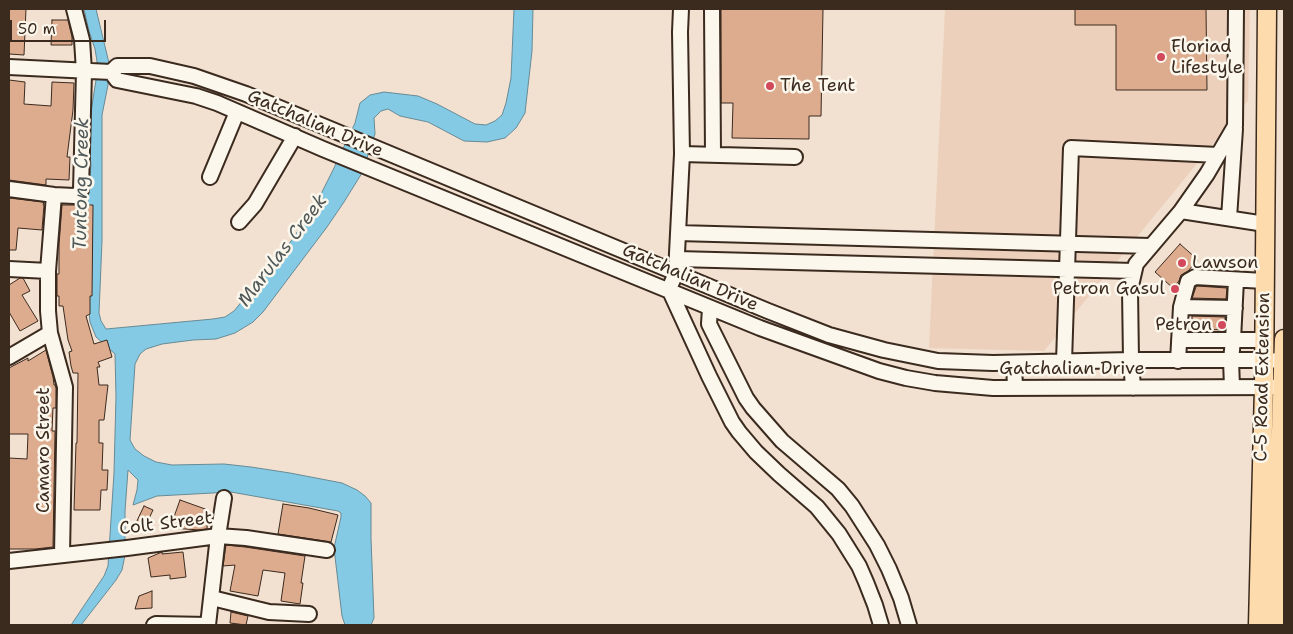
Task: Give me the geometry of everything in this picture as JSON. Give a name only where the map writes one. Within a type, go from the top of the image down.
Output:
[{"type":"main road","name":"C-5 Road Extension","points":[[1258,625],[1264,387],[1267,9]]},
{"type":"main road","name":"C-5 Road Extension","points":[[1276,625],[1281,518],[1284,339]]},
{"type":"street","points":[[9,189],[74,196],[79,194],[81,190],[89,72],[74,9]]},
{"type":"street","points":[[681,9],[682,154],[676,266],[669,290],[732,422],[756,452],[817,506],[839,534],[866,582],[881,625]]},
{"type":"street","points":[[712,9],[713,155]]},
{"type":"street","points":[[1229,218],[1235,126],[1236,9]]},
{"type":"street","name":"Gatchalian Drive","points":[[9,67],[110,72],[117,66],[150,66],[194,76],[246,94],[374,147],[676,266],[768,312],[829,335],[884,350],[938,361],[1014,363],[1131,360],[1284,361]]},
{"type":"street","points":[[145,85],[150,66]]},
{"type":"street","name":"Gatchalian Drive","points":[[110,72],[117,80],[196,96],[217,103],[323,149],[710,308],[879,371],[935,383],[993,388],[1283,388]]},
{"type":"street","points":[[210,177],[238,112]]},
{"type":"street","points":[[1133,388],[1130,290],[1136,264],[1181,211],[1207,174],[1235,126]]},
{"type":"street","points":[[239,222],[255,204],[295,136]]},
{"type":"street","points":[[1064,362],[1071,148],[1218,155]]},
{"type":"street","points":[[682,154],[795,157]]},
{"type":"street","name":"Camaro Street","points":[[54,195],[48,271],[48,311],[50,334],[65,388],[62,555]]},
{"type":"street","points":[[1181,211],[1265,224]]},
{"type":"street","points":[[678,234],[1150,246]]},
{"type":"street","points":[[676,266],[1134,271]]},
{"type":"street","points":[[9,269],[48,271]]},
{"type":"street","points":[[1178,361],[1181,307],[1188,281],[1195,277],[1264,280]]},
{"type":"street","points":[[1232,387],[1231,360],[1234,340],[1236,280]]},
{"type":"street","points":[[1181,307],[1235,308]]},
{"type":"street","points":[[710,308],[709,324],[746,398],[782,441],[838,489],[852,506],[890,569],[909,625]]},
{"type":"street","points":[[9,357],[50,334]]},
{"type":"street","points":[[1179,340],[1264,340]]},
{"type":"street","points":[[1014,363],[1015,388]]},
{"type":"street","points":[[154,625],[208,625],[224,498]]},
{"type":"street","name":"Colt Street","points":[[9,561],[218,536],[246,538],[327,550]]},
{"type":"street","points":[[212,598],[268,612],[309,614]]},
{"type":"shaded area","name":"Floriad Lifestyle","points":[[945,9],[1250,9],[1248,101],[1044,351],[929,348]]},
{"type":"water","points":[[84,9],[96,9],[109,63],[108,85],[102,115],[102,241],[99,313],[106,329],[213,319],[225,317],[234,311],[289,244],[304,222],[334,168],[355,123],[360,103],[370,95],[384,92],[418,96],[475,124],[486,125],[495,121],[502,115],[511,78],[514,9],[533,9],[532,51],[525,113],[516,128],[505,138],[487,142],[464,141],[428,122],[400,116],[388,109],[381,111],[374,118],[375,134],[362,173],[327,227],[263,312],[253,322],[235,333],[216,339],[162,344],[146,349],[140,354],[135,364],[130,440],[135,449],[144,456],[156,462],[172,465],[224,464],[290,473],[342,483],[365,496],[371,503],[374,618],[371,625],[345,625],[342,616],[334,548],[341,517],[341,513],[338,511],[231,492],[157,496],[133,505],[138,480],[128,470],[125,511],[125,555],[122,570],[81,625],[71,625],[104,576],[108,566],[114,473],[116,396],[115,354],[96,337],[90,322],[88,301],[86,220],[91,165],[88,131],[97,61]]},
{"type":"building","points":[[9,9],[26,9],[24,55],[9,54]]},
{"type":"building","name":"The Tent","points":[[721,9],[823,9],[821,116],[809,116],[809,139],[732,138],[733,103],[721,103]]},
{"type":"building","name":"Floriad Lifestyle","points":[[1075,9],[1206,9],[1207,90],[1116,90],[1116,25],[1075,25]]},
{"type":"building","points":[[52,20],[68,20],[72,45],[51,45]]},
{"type":"building","points":[[9,80],[25,82],[24,104],[51,106],[52,82],[74,83],[73,110],[67,157],[70,157],[69,180],[46,179],[46,185],[9,180]]},
{"type":"building","points":[[9,198],[44,202],[42,230],[18,228],[16,250],[9,250]]},
{"type":"building","points":[[62,205],[93,205],[92,296],[90,296],[90,314],[86,316],[94,344],[107,340],[112,357],[98,362],[100,367],[97,367],[99,385],[108,385],[104,420],[99,420],[99,443],[103,443],[102,470],[108,470],[107,490],[101,490],[100,510],[74,510],[78,373],[73,373],[71,366],[69,352],[72,351],[68,340],[63,306],[59,306],[59,296],[57,296]]},
{"type":"building","points":[[1180,244],[1198,260],[1188,271],[1181,275],[1173,288],[1155,272]]},
{"type":"building","points":[[23,278],[30,291],[22,295],[38,321],[20,331],[9,312],[9,285]]},
{"type":"building","points":[[1197,286],[1227,288],[1226,299],[1192,298]]},
{"type":"building","points":[[1192,316],[1225,317],[1225,330],[1192,329]]},
{"type":"building","points":[[46,350],[56,388],[56,408],[53,408],[52,431],[55,431],[53,547],[9,549],[9,458],[27,459],[28,434],[9,434],[9,368],[28,358],[28,361]]},
{"type":"building","points":[[180,500],[208,510],[207,529],[170,528]]},
{"type":"building","points":[[283,504],[338,515],[331,542],[278,534]]},
{"type":"building","points":[[144,506],[153,510],[144,529],[135,525]]},
{"type":"building","points":[[226,545],[305,556],[300,604],[281,601],[285,573],[263,570],[258,596],[230,591],[235,565],[223,566]]},
{"type":"building","points":[[162,552],[162,554],[183,552],[186,577],[170,579],[170,575],[151,577],[148,558]]},
{"type":"building","points":[[152,591],[152,608],[135,609],[139,596]]},
{"type":"building","points":[[231,612],[248,616],[246,625],[230,623]]},
{"type":"place","name":"Floriad Lifestyle","points":[[1161,57]]},
{"type":"place","name":"The Tent","points":[[770,86]]},
{"type":"place","name":"Lawson","points":[[1182,263]]},
{"type":"place","name":"Petron Gasul","points":[[1175,289]]},
{"type":"place","name":"Petron","points":[[1222,325]]},
{"type":"water label","name":"Tuntong Creek","points":[[82,184]]},
{"type":"water label","name":"Marulas Creek","points":[[283,251]]}]
